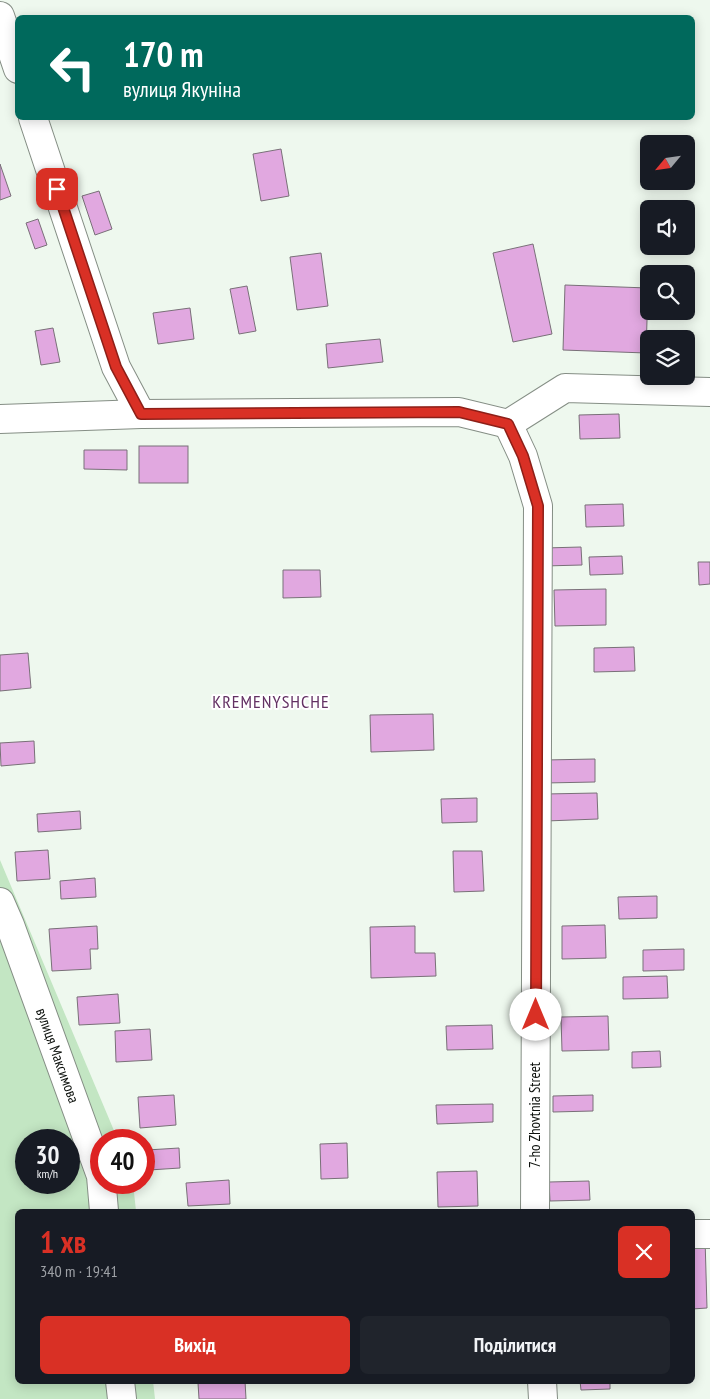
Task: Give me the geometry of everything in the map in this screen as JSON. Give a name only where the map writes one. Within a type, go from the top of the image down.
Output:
[{"type":"street","points":[[0,16],[15,60]]},
{"type":"street","points":[[35,120],[116,367],[141,414]]},
{"type":"street","points":[[0,419],[141,414],[459,412],[508,424],[565,388],[710,392]]},
{"type":"street","name":"7-ho Zhovtnia Street","points":[[508,424],[523,456],[538,506],[535,1209]]},
{"type":"street","name":"вулиця Максимова","points":[[0,902],[101,1176],[104,1209]]},
{"type":"street","points":[[695,1234],[710,1234]]},
{"type":"street","points":[[120,1384],[122,1399]]},
{"type":"street","points":[[542,1384],[542,1399]]},
{"type":"green space","points":[[0,860],[113,1129],[90,1129],[90,1194],[134,1194],[136,1209],[15,1209],[15,1384],[153,1384],[155,1399],[0,1399]]},
{"type":"building","points":[[281,149],[289,196],[261,201],[253,154]]},
{"type":"building","points":[[0,164],[11,196],[0,200]]},
{"type":"building","points":[[99,191],[112,229],[95,235],[82,196]]},
{"type":"building","points":[[38,219],[47,245],[35,249],[26,223]]},
{"type":"building","points":[[533,244],[552,334],[513,342],[493,253]]},
{"type":"building","points":[[321,253],[328,306],[297,310],[290,257]]},
{"type":"building","points":[[565,285],[640,288],[640,320],[647,320],[647,330],[640,330],[640,353],[563,350]]},
{"type":"building","points":[[247,286],[256,331],[239,334],[230,289]]},
{"type":"building","points":[[190,308],[194,339],[158,344],[153,313]]},
{"type":"building","points":[[53,328],[60,362],[41,365],[35,331]]},
{"type":"building","points":[[380,339],[383,362],[328,368],[326,344]]},
{"type":"building","points":[[619,414],[620,438],[580,439],[579,415]]},
{"type":"building","points":[[139,446],[188,446],[188,483],[139,483]]},
{"type":"building","points":[[84,450],[127,450],[127,470],[84,469]]},
{"type":"building","points":[[623,504],[624,526],[586,527],[585,505]]},
{"type":"building","points":[[581,547],[582,565],[544,566],[544,548]]},
{"type":"building","points":[[622,556],[623,574],[590,575],[589,557]]},
{"type":"building","points":[[698,562],[710,562],[710,584],[699,585]]},
{"type":"building","points":[[283,570],[320,570],[321,597],[283,598]]},
{"type":"building","points":[[606,589],[606,625],[555,626],[554,590]]},
{"type":"building","points":[[634,647],[635,671],[594,672],[594,648]]},
{"type":"building","points":[[28,653],[31,688],[0,691],[0,655]]},
{"type":"building","points":[[433,714],[434,750],[371,752],[370,715]]},
{"type":"building","points":[[34,741],[35,763],[1,766],[0,743]]},
{"type":"building","points":[[595,759],[595,782],[545,783],[545,760]]},
{"type":"building","points":[[597,793],[598,819],[546,821],[545,794]]},
{"type":"building","points":[[477,798],[477,822],[442,823],[441,799]]},
{"type":"building","points":[[80,811],[81,829],[38,832],[37,814]]},
{"type":"building","points":[[48,850],[50,879],[17,881],[15,852]]},
{"type":"building","points":[[453,851],[482,851],[484,891],[454,892]]},
{"type":"building","points":[[95,878],[96,897],[61,899],[60,881]]},
{"type":"building","points":[[657,896],[657,918],[619,919],[618,897]]},
{"type":"building","points":[[605,925],[606,958],[562,959],[562,926]]},
{"type":"building","points":[[97,926],[98,949],[90,949],[91,969],[52,971],[49,929]]},
{"type":"building","points":[[415,926],[415,953],[435,953],[436,976],[371,978],[370,927]]},
{"type":"building","points":[[684,949],[684,970],[643,971],[643,950]]},
{"type":"building","points":[[667,976],[668,998],[623,999],[623,977]]},
{"type":"building","points":[[118,994],[120,1023],[79,1025],[77,997]]},
{"type":"building","points":[[608,1016],[609,1050],[562,1051],[561,1017]]},
{"type":"building","points":[[492,1025],[493,1049],[447,1050],[446,1026]]},
{"type":"building","points":[[150,1029],[152,1060],[116,1062],[115,1031]]},
{"type":"building","points":[[660,1051],[661,1067],[632,1068],[632,1052]]},
{"type":"building","points":[[174,1095],[176,1125],[140,1128],[138,1097]]},
{"type":"building","points":[[593,1095],[593,1111],[553,1112],[553,1096]]},
{"type":"building","points":[[493,1104],[493,1122],[437,1124],[436,1105]]},
{"type":"building","points":[[347,1143],[348,1178],[321,1179],[320,1144]]},
{"type":"building","points":[[179,1148],[180,1168],[155,1170],[155,1150]]},
{"type":"building","points":[[477,1171],[478,1206],[438,1207],[437,1172]]},
{"type":"building","points":[[229,1180],[230,1204],[188,1206],[186,1183]]},
{"type":"building","points":[[589,1181],[590,1200],[550,1201],[549,1182]]},
{"type":"building","points":[[695,1238],[705,1238],[707,1308],[695,1309]]},
{"type":"building","points":[[198,1384],[245,1384],[246,1399],[199,1399]]},
{"type":"building","points":[[580,1384],[610,1384],[610,1389],[581,1390]]},
{"type":"district","name":"KREMENYSHCHE","points":[[271,702]]},
{"type":"route","points":[[57,189],[116,367],[141,414],[459,412],[508,424],[523,456],[538,506],[536,1015]]}]
